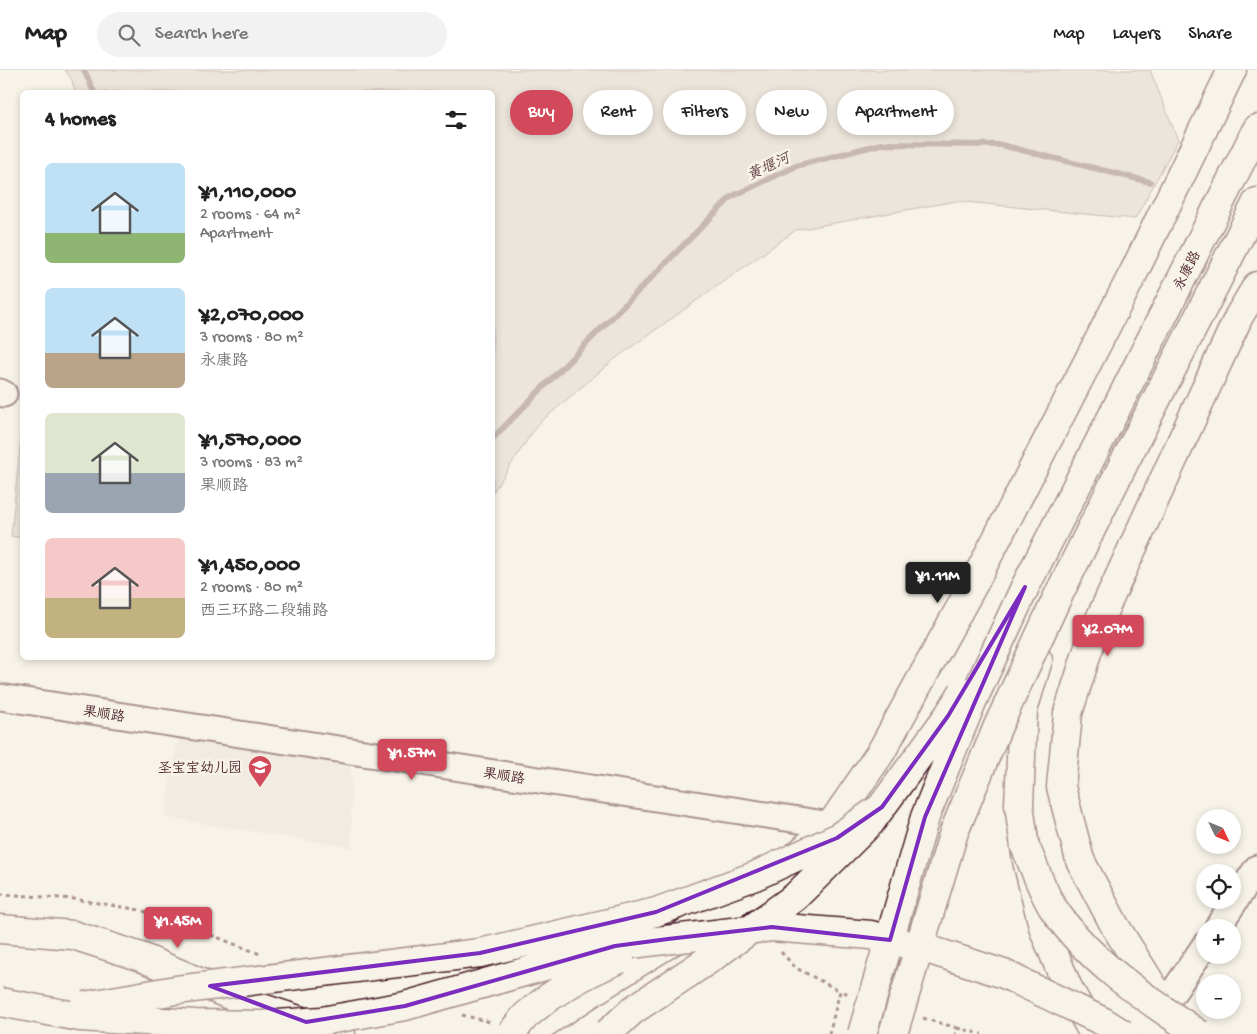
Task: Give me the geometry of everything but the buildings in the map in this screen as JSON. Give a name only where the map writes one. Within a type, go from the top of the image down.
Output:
[{"type":"main road","points":[[517,1034],[535,1029],[645,958],[767,883],[831,825],[881,752],[974,581],[1134,272],[1232,70]]},
{"type":"main road","name":"永康路","points":[[1025,588],[1257,129]]},
{"type":"main road","points":[[893,1034],[954,832],[998,726],[1056,598],[1257,202]]},
{"type":"main road","points":[[1184,1034],[1164,1006],[1114,926],[1080,860],[1061,787],[1068,713],[1093,634],[1239,316],[1257,286]]},
{"type":"main road","points":[[607,1034],[633,1010],[714,956],[795,897],[870,823],[948,716],[1025,588]]},
{"type":"main road","points":[[862,1034],[925,817],[971,704],[1025,588]]},
{"type":"main road","points":[[1056,598],[1023,710],[1019,805],[1025,846],[1044,930],[1068,988],[1095,1034]]},
{"type":"main road","points":[[34,1008],[88,1006],[176,990],[480,953],[570,933],[656,912],[756,876],[837,838],[882,807]]},
{"type":"main road","points":[[1025,846],[1052,906],[1075,938],[1134,991],[1199,1034]]},
{"type":"main road","points":[[0,1002],[80,1017],[195,1024],[262,1025],[322,1021],[405,1006],[615,946],[772,927],[871,935],[933,951],[1004,974],[1104,1022],[1123,1034]]},
{"type":"main road","points":[[0,929],[73,935],[141,957],[250,1004],[341,1034]]},
{"type":"main road","points":[[511,1034],[527,1014],[556,993],[600,967],[668,939]]},
{"type":"main road","points":[[1054,999],[1095,1034]]},
{"type":"street","name":"果顺路","points":[[0,697],[831,825]]},
{"type":"street","points":[[1223,919],[1257,868]]},
{"type":"street","points":[[1164,1006],[1196,958]]},
{"type":"path","points":[[829,1034],[837,1000]]},
{"type":"path","points":[[957,1028],[982,1034]]},
{"type":"highlighted area","points":[[1025,587],[925,817],[890,940],[772,927],[615,946],[405,1006],[306,1022],[210,986],[480,953],[656,912],[837,838],[882,807],[948,716]]},
{"type":"shaded area","points":[[65,70],[1150,70],[1178,140],[1135,219],[956,201],[796,230],[616,358],[537,425],[495,489],[495,90],[74,90],[72,80]]},
{"type":"shaded area","points":[[20,448],[20,538],[11,536]]},
{"type":"shaded area","name":"圣宝宝幼儿园","points":[[179,734],[351,759],[352,848],[164,817]]},
{"type":"waterway","name":"黄堰河","points":[[84,70],[93,90]]},
{"type":"waterway","name":"黄堰河","points":[[495,436],[731,197],[796,166],[881,144],[1001,145],[1150,182]]},
{"type":"place","name":"圣宝宝幼儿园","points":[[260,788]]}]
